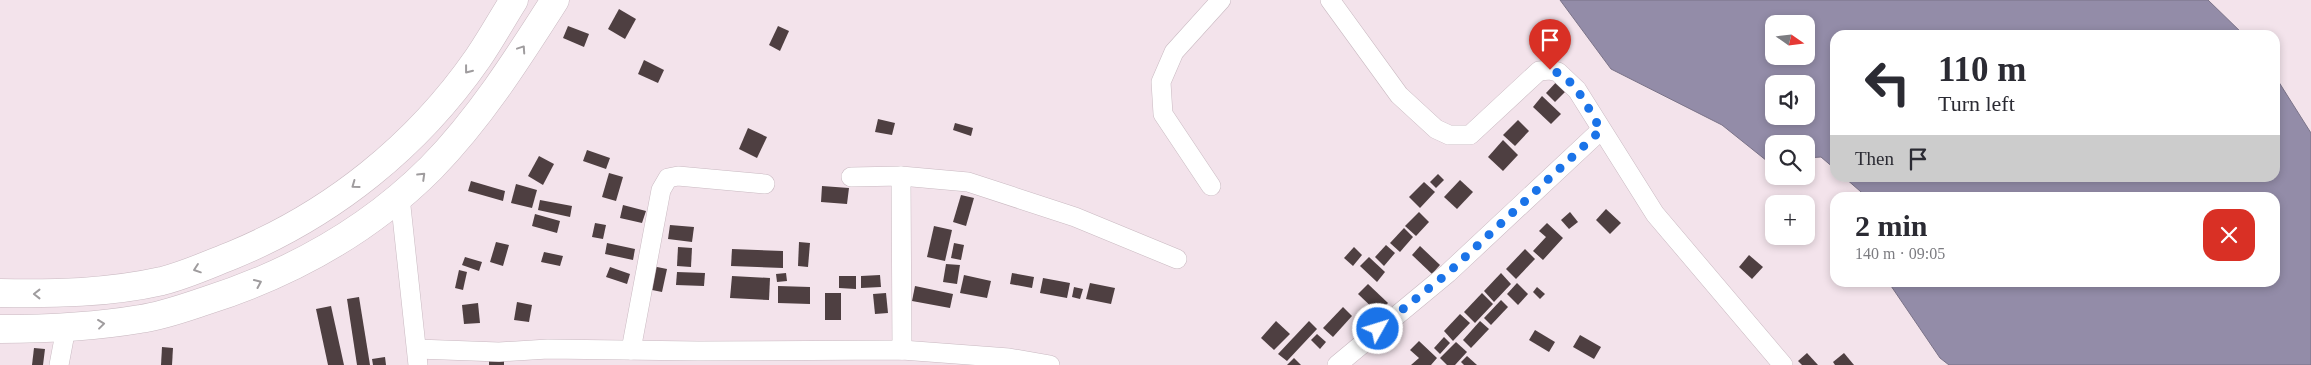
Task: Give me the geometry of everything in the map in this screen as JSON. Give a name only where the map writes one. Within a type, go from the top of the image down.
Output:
[{"type":"highway","points":[[0,293],[54,294],[106,290],[163,281],[209,265],[267,241],[312,217],[382,163],[437,110],[478,58],[514,0]]},
{"type":"highway","points":[[0,329],[66,328],[142,319],[247,288],[282,273],[330,246],[368,222],[400,197],[432,167],[464,131],[555,0]]},
{"type":"street","points":[[1211,186],[1163,114],[1161,82],[1174,52],[1221,0]]},
{"type":"street","points":[[1330,0],[1399,95],[1436,129],[1449,135],[1470,135],[1539,71],[1550,70],[1558,72],[1577,90],[1655,214],[1783,365]]},
{"type":"street","points":[[1337,365],[1448,273],[1601,130]]},
{"type":"street","points":[[631,350],[661,190],[668,178],[678,176],[764,184]]},
{"type":"street","points":[[901,176],[902,350]]},
{"type":"street","points":[[851,177],[901,176],[968,182],[1075,217],[1176,260]]},
{"type":"street","points":[[400,197],[418,357],[548,349],[902,350],[972,354],[1050,365]]},
{"type":"street","points":[[59,365],[66,328]]},
{"type":"shaded area","points":[[1560,0],[2208,0],[2239,30],[1830,30],[1830,165],[1821,157],[1815,157],[1815,135],[1765,135],[1765,159],[1722,125],[1611,69]]},
{"type":"shaded area","points":[[2280,84],[2311,133],[2311,365],[1949,365],[1940,358],[1892,287],[2280,287],[2280,192],[1861,192],[1850,182],[2280,182]]},
{"type":"building","points":[[619,9],[636,19],[625,39],[608,29]]},
{"type":"building","points":[[568,26],[589,34],[584,47],[563,38]]},
{"type":"building","points":[[778,26],[789,31],[780,51],[769,45]]},
{"type":"building","points":[[1562,31],[1568,37],[1562,43],[1557,38]]},
{"type":"building","points":[[644,60],[664,70],[658,83],[638,74]]},
{"type":"building","points":[[1561,77],[1571,86],[1555,102],[1546,93]]},
{"type":"building","points":[[1542,96],[1561,114],[1551,124],[1533,107]]},
{"type":"building","points":[[878,119],[895,123],[892,135],[875,132]]},
{"type":"building","points":[[1518,120],[1529,131],[1515,146],[1503,135]]},
{"type":"building","points":[[955,123],[973,128],[971,136],[953,130]]},
{"type":"building","points":[[748,128],[767,137],[757,158],[739,149]]},
{"type":"building","points":[[1503,140],[1518,155],[1503,171],[1488,157]]},
{"type":"building","points":[[587,150],[610,158],[606,169],[583,161]]},
{"type":"building","points":[[539,156],[554,164],[543,185],[528,176]]},
{"type":"building","points":[[609,173],[623,177],[616,201],[602,197]]},
{"type":"building","points":[[1438,174],[1444,180],[1436,188],[1430,182]]},
{"type":"building","points":[[1460,180],[1473,192],[1457,209],[1444,197]]},
{"type":"building","points":[[471,181],[505,191],[503,201],[468,191]]},
{"type":"building","points":[[1424,182],[1435,192],[1420,208],[1409,197]]},
{"type":"building","points":[[516,184],[537,190],[532,208],[511,203]]},
{"type":"building","points":[[822,186],[849,188],[847,204],[821,202]]},
{"type":"building","points":[[961,195],[974,198],[966,226],[953,222]]},
{"type":"building","points":[[540,200],[572,206],[570,217],[538,210]]},
{"type":"building","points":[[623,205],[646,211],[642,223],[620,218]]},
{"type":"building","points":[[1606,209],[1621,223],[1610,234],[1596,220]]},
{"type":"building","points":[[1419,212],[1429,222],[1416,236],[1405,226]]},
{"type":"building","points":[[1570,212],[1578,222],[1569,229],[1561,220]]},
{"type":"building","points":[[535,214],[560,221],[557,233],[532,226]]},
{"type":"building","points":[[595,223],[606,225],[603,239],[592,237]]},
{"type":"building","points":[[1547,223],[1563,238],[1543,260],[1533,251],[1546,237],[1539,231]]},
{"type":"building","points":[[670,225],[694,227],[692,242],[668,239]]},
{"type":"building","points":[[934,226],[952,230],[945,261],[927,257]]},
{"type":"building","points":[[1404,228],[1413,237],[1400,252],[1390,243]]},
{"type":"building","points":[[496,242],[509,245],[503,266],[490,262]]},
{"type":"building","points":[[799,242],[810,243],[808,267],[798,266]]},
{"type":"building","points":[[607,243],[635,249],[633,260],[605,254]]},
{"type":"building","points":[[954,243],[964,245],[961,260],[951,258]]},
{"type":"building","points":[[1386,245],[1395,253],[1384,266],[1375,257]]},
{"type":"building","points":[[1420,246],[1440,265],[1432,274],[1412,255]]},
{"type":"building","points":[[678,247],[692,248],[691,267],[677,266]]},
{"type":"building","points":[[1354,247],[1362,255],[1353,266],[1344,258]]},
{"type":"building","points":[[732,249],[783,251],[783,268],[731,266]]},
{"type":"building","points":[[1525,249],[1535,259],[1516,279],[1506,269]]},
{"type":"building","points":[[544,252],[563,256],[560,266],[541,262]]},
{"type":"building","points":[[1749,255],[1763,267],[1752,279],[1739,267]]},
{"type":"building","points":[[465,257],[482,262],[479,271],[462,265]]},
{"type":"building","points":[[1369,257],[1385,272],[1377,282],[1360,266]]},
{"type":"building","points":[[946,264],[960,265],[957,284],[943,282]]},
{"type":"building","points":[[652,266],[667,269],[662,292],[647,289]]},
{"type":"building","points":[[610,267],[630,274],[627,284],[606,277]]},
{"type":"building","points":[[459,270],[467,272],[463,290],[455,288]]},
{"type":"building","points":[[677,272],[705,273],[704,286],[676,285]]},
{"type":"building","points":[[786,273],[787,281],[777,282],[776,274]]},
{"type":"building","points":[[1012,273],[1034,277],[1032,288],[1010,284]]},
{"type":"building","points":[[1501,273],[1511,284],[1494,302],[1484,291]]},
{"type":"building","points":[[880,275],[881,287],[861,288],[861,276]]},
{"type":"building","points":[[964,275],[991,281],[987,298],[960,293]]},
{"type":"building","points":[[732,276],[770,278],[769,300],[730,298]]},
{"type":"building","points":[[839,276],[856,276],[856,289],[839,288]]},
{"type":"building","points":[[1043,278],[1070,283],[1067,298],[1040,293]]},
{"type":"building","points":[[1090,283],[1115,288],[1111,304],[1086,299]]},
{"type":"building","points":[[1517,283],[1528,294],[1518,305],[1507,294]]},
{"type":"building","points":[[1368,284],[1388,303],[1378,313],[1358,294]]},
{"type":"building","points":[[778,286],[810,287],[810,304],[778,303]]},
{"type":"building","points":[[915,286],[953,294],[950,308],[912,301]]},
{"type":"building","points":[[1074,287],[1083,289],[1080,299],[1072,297]]},
{"type":"building","points":[[1537,287],[1545,294],[1540,299],[1533,292]]},
{"type":"building","points":[[825,293],[841,293],[841,320],[825,320]]},
{"type":"building","points":[[886,293],[888,313],[875,314],[873,294]]},
{"type":"building","points":[[1482,293],[1493,304],[1475,323],[1464,312]]},
{"type":"building","points":[[359,297],[370,365],[357,365],[347,299]]},
{"type":"building","points":[[1501,300],[1508,307],[1491,325],[1484,318]]},
{"type":"building","points":[[517,302],[532,305],[529,322],[514,320]]},
{"type":"building","points":[[478,303],[480,323],[464,324],[462,305]]},
{"type":"building","points":[[331,306],[344,365],[328,365],[316,309]]},
{"type":"building","points":[[1343,307],[1352,316],[1333,337],[1323,328]]},
{"type":"building","points":[[1460,314],[1470,323],[1453,341],[1444,331]]},
{"type":"building","points":[[1276,321],[1290,334],[1274,350],[1261,338]]},
{"type":"building","points":[[1309,321],[1317,329],[1287,361],[1278,354]]},
{"type":"building","points":[[1480,321],[1489,329],[1471,348],[1463,340]]},
{"type":"building","points":[[1535,330],[1555,342],[1549,352],[1529,340]]},
{"type":"building","points":[[1317,334],[1326,342],[1320,349],[1311,340]]},
{"type":"building","points":[[1580,335],[1601,347],[1594,359],[1573,347]]},
{"type":"building","points":[[1444,337],[1450,343],[1440,354],[1434,348]]},
{"type":"building","points":[[1419,341],[1437,358],[1431,365],[1411,365],[1419,358],[1410,350]]},
{"type":"building","points":[[1456,342],[1467,352],[1455,365],[1447,365],[1440,358]]},
{"type":"building","points":[[162,347],[173,348],[172,365],[161,365]]},
{"type":"building","points":[[34,348],[45,349],[43,365],[32,365]]},
{"type":"building","points":[[1807,353],[1818,365],[1802,365],[1798,361]]},
{"type":"building","points":[[1844,353],[1854,365],[1835,365],[1833,362]]},
{"type":"building","points":[[1467,356],[1477,365],[1464,365],[1461,362]]},
{"type":"building","points":[[385,357],[386,365],[373,365],[372,359]]},
{"type":"building","points":[[489,358],[504,358],[504,365],[489,365]]},
{"type":"building","points":[[1294,358],[1301,365],[1287,365]]},
{"type":"route","points":[[1378,329],[1448,273],[1601,130],[1577,90],[1558,72],[1550,70]]}]
